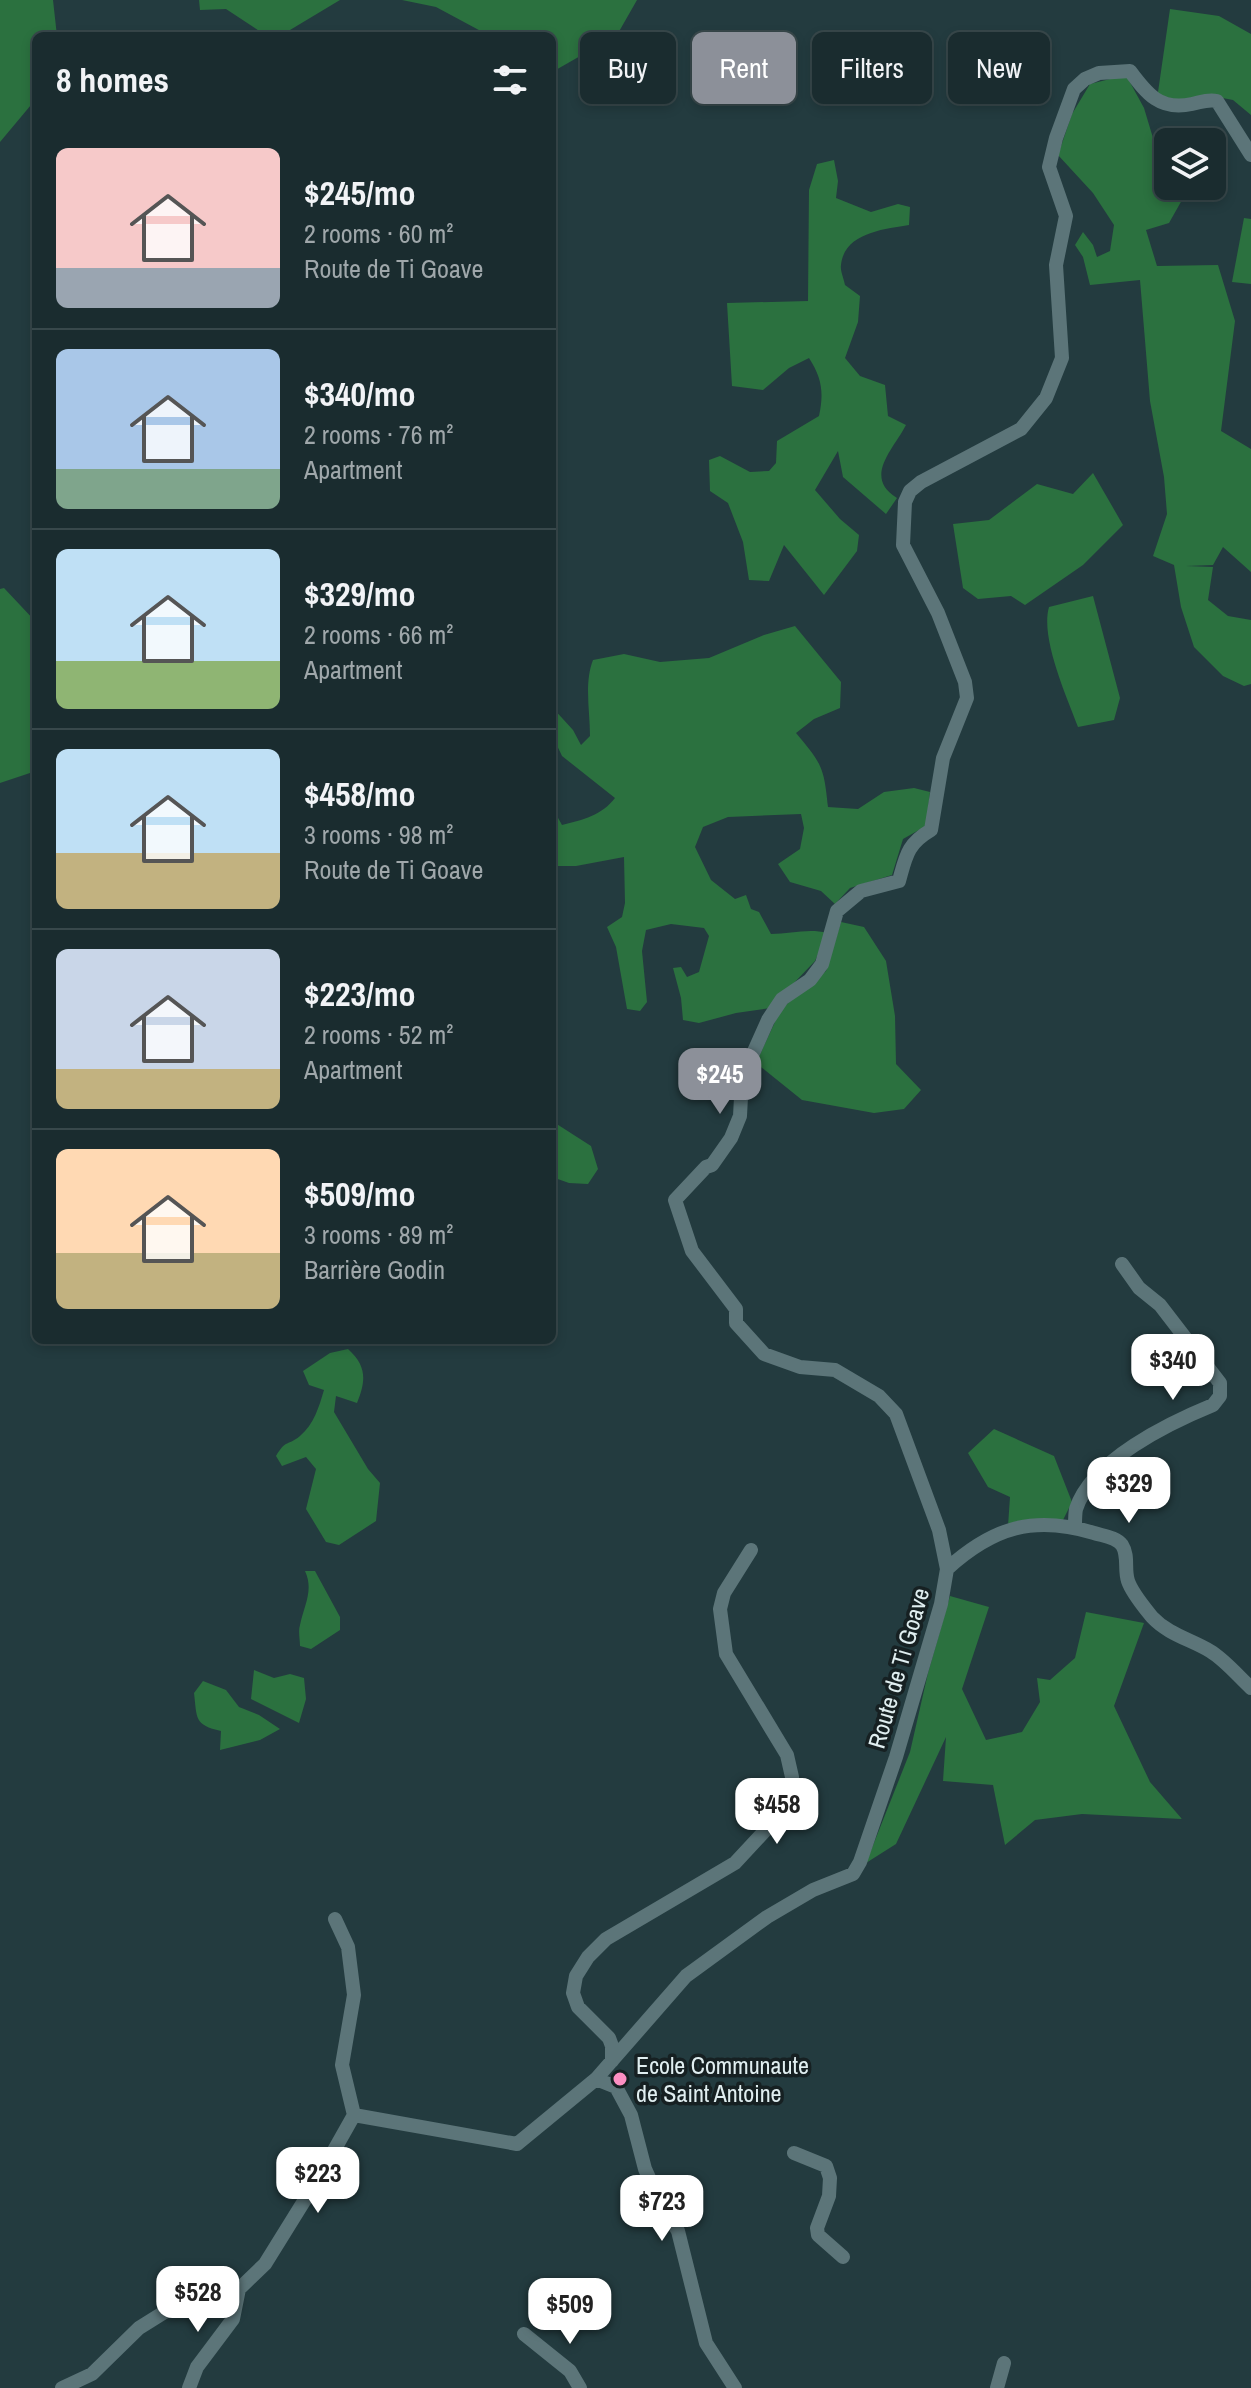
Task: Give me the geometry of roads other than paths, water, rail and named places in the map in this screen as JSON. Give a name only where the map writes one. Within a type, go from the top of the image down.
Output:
[{"type":"street","name":"Route de Ti Goave","points":[[354,2115],[517,2144],[596,2079],[686,1976],[767,1917],[813,1890],[853,1874],[860,1862],[896,1757],[941,1604],[947,1569],[939,1530],[896,1414],[879,1396],[835,1370],[800,1367],[764,1354],[736,1323],[736,1309],[692,1251],[675,1200],[706,1167],[712,1165],[731,1138],[740,1116],[740,1089],[746,1068],[768,1020],[782,999],[810,980],[822,964],[837,911],[861,891],[899,881],[909,847],[931,830],[943,758],[967,698],[965,682],[938,613],[903,545],[905,502],[910,491],[921,482],[1021,429],[1046,398],[1062,358],[1056,265],[1066,216],[1049,167],[1074,89],[1085,79],[1099,73],[1130,71],[1146,92],[1161,104],[1189,105],[1207,99],[1217,101],[1251,155]]},
{"type":"street","points":[[1075,1528],[1076,1508],[1093,1481],[1121,1452],[1213,1405],[1220,1396],[1220,1383],[1160,1305],[1139,1288],[1122,1264]]},
{"type":"street","points":[[947,1569],[984,1539],[1035,1523],[1075,1528],[1117,1540],[1123,1547],[1127,1561],[1127,1580],[1153,1618],[1178,1637],[1211,1651],[1251,1688]]},
{"type":"street","points":[[612,2061],[609,2038],[578,2007],[573,1993],[576,1976],[588,1957],[606,1939],[735,1863],[773,1822],[791,1794],[792,1777],[787,1755],[726,1654],[720,1609],[724,1593],[751,1550]]},
{"type":"street","points":[[62,2388],[92,2374],[139,2328],[171,2308],[220,2298],[239,2289],[265,2264],[319,2177],[354,2115],[342,2065],[354,1995],[348,1947],[335,1919]]},
{"type":"street","points":[[596,2079],[616,2087],[631,2115],[645,2169],[678,2231],[706,2343],[735,2388]]},
{"type":"street","points":[[794,2153],[826,2166],[830,2178],[829,2196],[818,2221],[818,2235],[843,2257]]},
{"type":"street","points":[[189,2388],[197,2367],[233,2319],[239,2289]]},
{"type":"street","points":[[524,2334],[570,2371],[580,2388]]},
{"type":"street","points":[[997,2388],[1004,2363]]},
{"type":"place","name":"Ecole Communaute de Saint Antoine","points":[[620,2079]]}]
